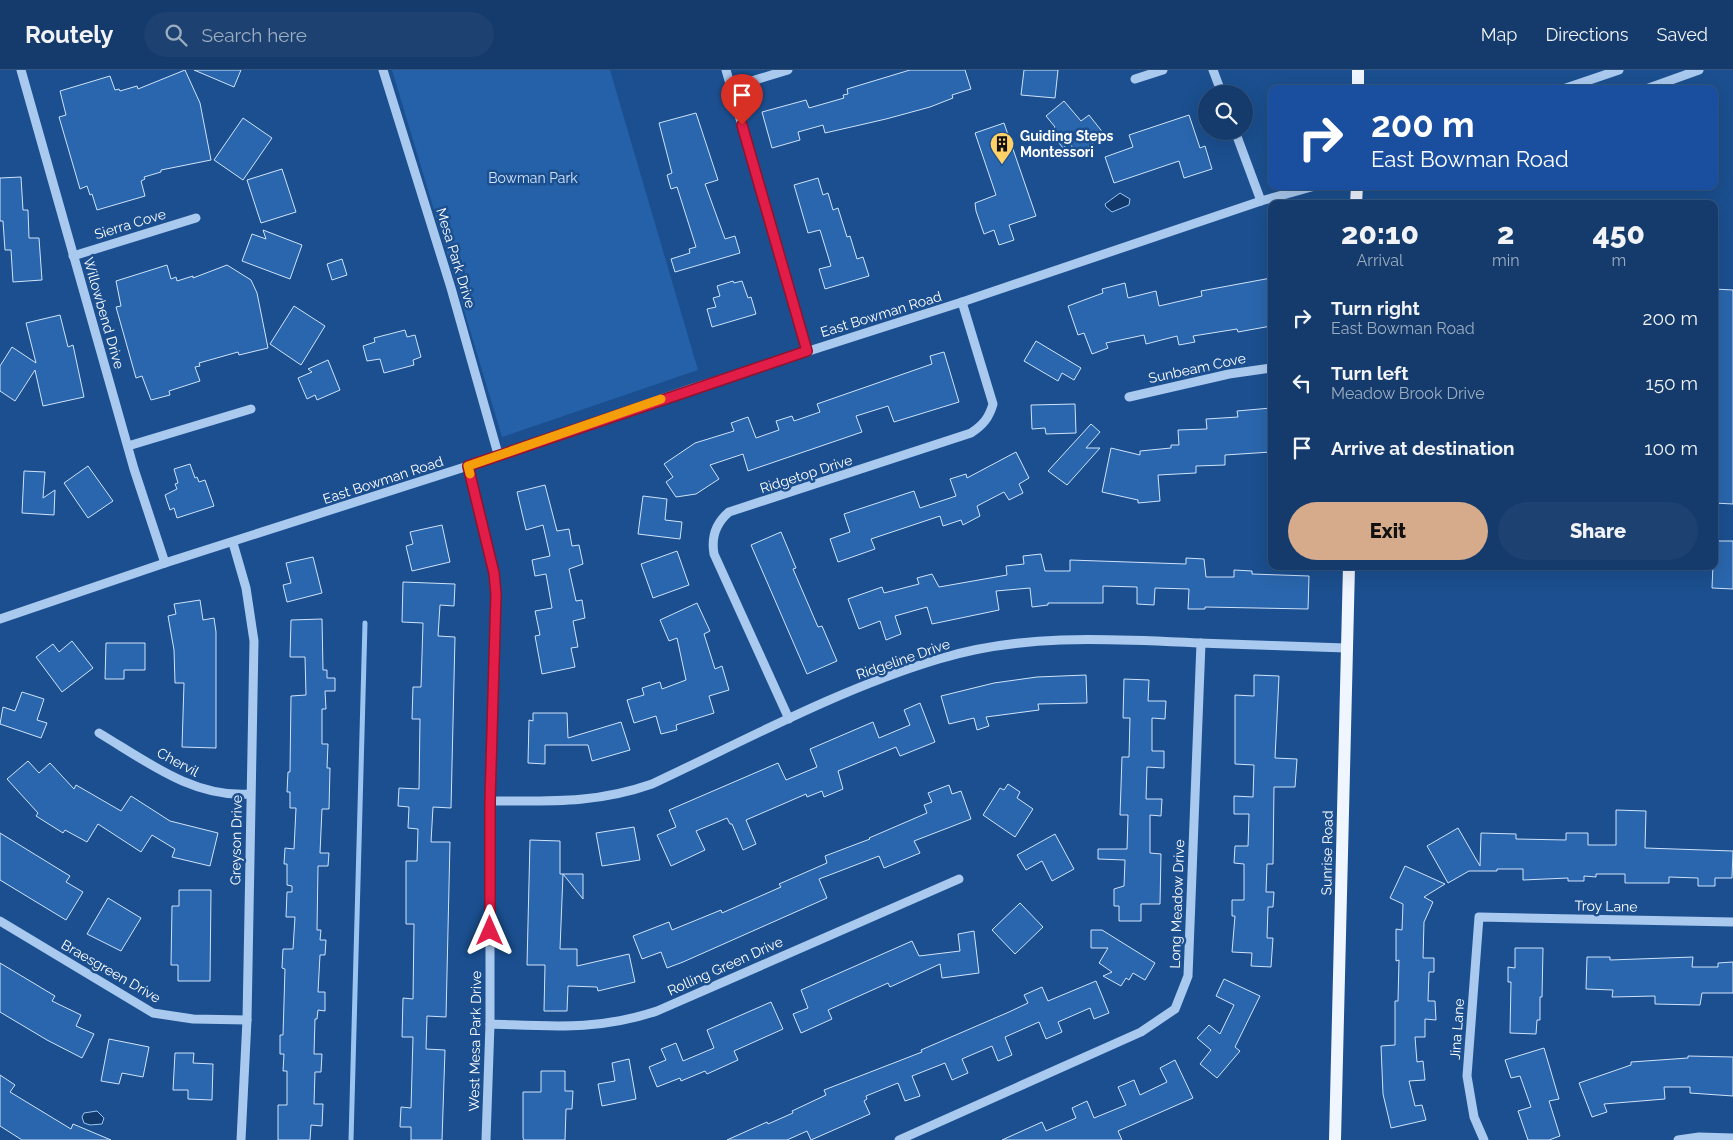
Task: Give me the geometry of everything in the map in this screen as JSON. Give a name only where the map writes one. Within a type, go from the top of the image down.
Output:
[{"type":"main road","points":[[1358,70],[1358,85]]},
{"type":"main road","name":"Sunrise Road","points":[[1335,1140],[1349,570]]},
{"type":"street","name":"Willowbend Drive","points":[[21,70],[128,446],[165,563]]},
{"type":"street","name":"Mesa Park Drive","points":[[383,70],[451,288],[498,454]]},
{"type":"street","points":[[726,70],[807,351]]},
{"type":"street","points":[[732,87],[788,70]]},
{"type":"street","points":[[1135,79],[1163,70]]},
{"type":"street","points":[[1213,70],[1219,85]]},
{"type":"street","points":[[1575,85],[1619,70]]},
{"type":"street","points":[[1657,85],[1699,70]]},
{"type":"street","points":[[1238,140],[1260,201]]},
{"type":"street","name":"East Bowman Road","points":[[0,620],[165,563],[234,543],[807,351],[962,302],[1260,201],[1300,190]]},
{"type":"street","name":"Sierra Cove","points":[[73,256],[196,218]]},
{"type":"street","name":"Ridgetop Drive","points":[[788,719],[714,554],[712,545],[716,527],[730,512],[972,433],[982,426],[989,416],[993,404],[962,302]]},
{"type":"street","name":"Sunbeam Cove","points":[[1129,397],[1229,374],[1268,368]]},
{"type":"street","points":[[128,446],[252,409]]},
{"type":"street","name":"West Mesa Park Drive","points":[[468,466],[494,573],[496,594],[490,801],[490,1024],[486,1140]]},
{"type":"street","name":"Greyson Drive","points":[[234,543],[248,596],[254,641],[247,1020],[241,1140]]},
{"type":"street","name":"Ridgeline Drive","points":[[490,801],[569,801],[625,794],[652,784],[818,703],[940,658],[994,647],[1049,641],[1105,638],[1346,648]]},
{"type":"street","name":"Long Meadow Drive","points":[[899,1140],[1141,1032],[1174,1009],[1188,976],[1201,643]]},
{"type":"street","name":"Chervil","points":[[100,733],[173,777],[194,787],[228,794],[250,794]]},
{"type":"street","name":"Rolling Green Drive","points":[[490,1024],[579,1027],[631,1020],[657,1011],[959,878]]},
{"type":"street","name":"Troy Lane","points":[[1479,917],[1733,922]]},
{"type":"street","name":"Jina Lane","points":[[1479,917],[1468,1076],[1474,1117],[1484,1140]]},
{"type":"street","name":"Braesgreen Drive","points":[[0,921],[152,1013],[193,1019],[247,1020]]},
{"type":"street","points":[[1678,1140],[1699,1137],[1733,1138]]},
{"type":"green space","name":"Bowman Park","points":[[392,70],[610,70],[698,370],[502,437]]},
{"type":"shaded area","points":[[1120,193],[1130,199],[1129,205],[1112,212],[1105,204]]},
{"type":"shaded area","points":[[97,1111],[104,1118],[102,1124],[90,1125],[84,1123],[82,1117],[84,1113]]},
{"type":"building","points":[[185,70],[200,103],[211,160],[161,170],[161,172],[144,177],[145,179],[141,181],[145,196],[97,210],[92,194],[90,195],[87,186],[80,189],[59,117],[66,115],[60,91],[110,76],[115,90],[119,89],[120,91],[137,86],[138,89]]},
{"type":"building","points":[[194,70],[241,70],[234,87]]},
{"type":"building","points":[[910,70],[965,70],[971,89],[952,95],[953,98],[930,107],[886,119],[825,133],[823,125],[798,132],[800,140],[772,148],[762,112],[806,100],[809,108],[844,98],[843,95],[848,94],[847,89]]},
{"type":"building","points":[[1024,70],[1058,70],[1055,98],[1021,95]]},
{"type":"building","points":[[1064,101],[1081,121],[1089,115],[1104,134],[1079,155],[1069,143],[1063,148],[1050,132],[1055,127],[1046,116]]},
{"type":"building","points":[[696,113],[718,180],[705,184],[725,239],[735,236],[740,253],[675,272],[671,259],[690,253],[689,249],[696,247],[677,187],[671,189],[667,175],[672,173],[659,123]]},
{"type":"building","points":[[1189,115],[1200,148],[1205,146],[1212,169],[1184,178],[1179,161],[1114,183],[1105,157],[1133,147],[1129,135]]},
{"type":"building","points":[[243,118],[272,138],[243,180],[214,160]]},
{"type":"building","name":"Guiding Steps Montessori","points":[[1004,123],[1036,216],[1009,225],[1014,240],[999,245],[994,230],[984,234],[976,211],[975,203],[996,195],[975,133]]},
{"type":"building","points":[[282,169],[296,212],[261,223],[247,180]]},
{"type":"building","points":[[21,177],[23,210],[28,210],[29,238],[39,238],[42,280],[13,282],[11,250],[5,250],[3,221],[0,221],[0,178]]},
{"type":"building","points":[[818,178],[823,195],[828,193],[833,210],[838,208],[847,237],[850,236],[857,259],[863,257],[869,276],[825,289],[819,269],[831,266],[820,230],[808,233],[794,185]]},
{"type":"building","points":[[263,230],[302,245],[290,279],[242,261],[252,234],[266,239]]},
{"type":"building","points":[[342,259],[347,275],[332,280],[327,264]]},
{"type":"building","points":[[167,265],[171,279],[176,277],[177,281],[193,276],[193,278],[227,265],[251,280],[257,293],[268,348],[239,355],[238,352],[199,363],[200,366],[195,367],[200,381],[169,391],[170,395],[151,400],[142,376],[136,378],[116,307],[121,306],[116,281]]},
{"type":"building","points":[[1268,279],[1268,327],[1238,332],[1237,329],[1193,336],[1195,342],[1179,345],[1177,336],[1146,344],[1144,335],[1106,343],[1108,348],[1092,354],[1084,333],[1078,335],[1068,306],[1103,293],[1102,289],[1125,283],[1128,298],[1156,291],[1159,306],[1202,296],[1201,291]]},
{"type":"building","points":[[733,281],[734,283],[742,281],[748,298],[751,297],[756,314],[712,327],[707,309],[716,307],[713,298],[720,296],[717,286]]},
{"type":"building","points":[[1718,289],[1733,290],[1733,504],[1718,503]]},
{"type":"building","points":[[294,306],[325,326],[301,365],[270,344]]},
{"type":"building","points":[[60,315],[68,347],[73,345],[84,397],[43,406],[35,370],[15,401],[0,391],[0,366],[12,347],[36,363],[26,323]]},
{"type":"building","points":[[405,330],[407,337],[415,335],[421,357],[413,360],[414,365],[384,373],[380,359],[367,361],[363,346],[375,342],[374,338]]},
{"type":"building","points":[[1036,341],[1081,368],[1074,380],[1062,373],[1058,381],[1024,361]]},
{"type":"building","points":[[944,352],[959,402],[894,422],[888,406],[856,416],[862,432],[748,471],[743,454],[710,465],[719,479],[696,494],[676,497],[666,482],[673,477],[664,464],[695,443],[734,431],[731,423],[748,417],[756,438],[779,430],[776,421],[792,416],[794,421],[820,412],[817,404],[932,364],[930,356]]},
{"type":"building","points":[[328,360],[340,390],[317,400],[315,395],[307,399],[298,378],[312,372],[308,369]]},
{"type":"building","points":[[1075,404],[1076,433],[1046,434],[1045,428],[1032,429],[1031,405]]},
{"type":"building","points":[[1268,408],[1268,452],[1225,455],[1225,465],[1196,466],[1196,473],[1158,475],[1160,501],[1138,503],[1138,500],[1102,492],[1111,448],[1140,455],[1140,451],[1171,448],[1171,445],[1179,445],[1178,430],[1207,429],[1206,419],[1238,417],[1237,411]]},
{"type":"building","points":[[1091,424],[1100,432],[1086,448],[1100,448],[1067,485],[1048,471]]},
{"type":"building","points":[[1016,452],[1029,478],[1019,484],[1023,493],[1009,500],[1004,492],[977,506],[980,516],[963,525],[961,520],[943,526],[940,516],[871,539],[875,549],[838,562],[830,539],[850,532],[844,514],[914,491],[920,508],[956,496],[950,479],[966,474],[967,478]]},
{"type":"building","points":[[190,464],[195,478],[197,477],[199,482],[205,480],[214,506],[177,518],[174,508],[170,510],[165,495],[177,489],[175,484],[178,483],[174,469]]},
{"type":"building","points":[[88,466],[113,501],[88,518],[64,483]]},
{"type":"building","points":[[24,471],[45,472],[43,498],[55,490],[54,515],[22,513]]},
{"type":"building","points":[[545,485],[557,531],[569,529],[572,546],[579,545],[583,564],[569,569],[576,601],[582,600],[585,618],[573,621],[578,647],[571,648],[575,667],[542,674],[535,636],[540,635],[535,611],[552,608],[546,574],[535,576],[532,560],[550,556],[543,525],[526,530],[517,492]]},
{"type":"building","points":[[643,496],[667,499],[665,520],[682,522],[680,539],[638,534]]},
{"type":"building","points":[[442,525],[450,562],[412,571],[406,546],[413,544],[410,532]]},
{"type":"building","points":[[781,532],[796,568],[793,569],[818,627],[822,626],[837,661],[807,674],[751,545]]},
{"type":"building","points":[[1718,541],[1733,541],[1733,589],[1712,588],[1713,570],[1718,570]]},
{"type":"building","points":[[677,551],[689,585],[653,598],[641,564]]},
{"type":"building","points":[[1041,554],[1045,571],[1070,571],[1070,560],[1186,564],[1186,558],[1204,559],[1206,577],[1234,577],[1234,570],[1252,571],[1252,574],[1309,576],[1308,609],[1205,607],[1205,609],[1188,609],[1189,589],[1155,588],[1154,605],[1137,604],[1137,587],[1103,586],[1103,603],[1048,603],[1048,605],[1032,607],[1030,588],[996,591],[999,610],[932,624],[927,607],[895,616],[901,634],[886,640],[880,621],[859,629],[848,599],[882,587],[884,593],[919,584],[917,578],[932,574],[939,587],[1007,575],[1006,566],[1024,564],[1023,556]]},
{"type":"building","points":[[313,557],[322,593],[287,602],[283,585],[291,583],[286,563]]},
{"type":"building","points":[[403,582],[455,584],[454,606],[440,605],[438,636],[455,637],[451,808],[433,807],[431,842],[450,842],[446,1017],[427,1016],[426,1049],[445,1050],[442,1140],[411,1140],[411,1127],[400,1127],[401,1107],[411,1108],[413,1037],[402,1037],[403,998],[413,999],[414,924],[406,924],[406,861],[417,861],[418,829],[408,828],[409,807],[398,806],[399,788],[419,789],[420,719],[412,719],[413,687],[421,687],[423,623],[402,622]]},
{"type":"building","points":[[200,600],[203,620],[214,618],[216,632],[216,748],[182,747],[184,683],[175,683],[174,650],[168,616],[176,614],[174,604]]},
{"type":"building","points":[[697,603],[710,631],[704,634],[715,669],[722,666],[729,690],[709,696],[714,713],[676,725],[677,730],[661,734],[656,716],[634,723],[627,700],[644,695],[642,688],[660,682],[662,689],[686,680],[677,638],[669,641],[660,620]]},
{"type":"building","points":[[322,619],[323,670],[327,670],[327,678],[335,678],[335,691],[325,691],[326,709],[322,709],[322,744],[328,744],[327,768],[330,768],[329,809],[322,809],[320,853],[329,853],[328,866],[318,866],[317,930],[321,930],[320,940],[326,940],[325,955],[320,955],[318,992],[325,992],[325,1011],[318,1010],[317,1019],[315,1019],[314,1054],[322,1054],[321,1072],[315,1072],[314,1104],[323,1104],[322,1126],[311,1125],[310,1140],[278,1140],[278,1105],[287,1105],[287,1071],[283,1071],[284,1054],[280,1054],[280,1035],[283,1035],[285,969],[282,968],[283,949],[293,949],[295,917],[286,917],[287,892],[292,892],[292,886],[287,885],[287,864],[284,864],[285,848],[294,849],[296,808],[290,808],[290,792],[287,792],[288,772],[290,772],[291,696],[306,695],[305,657],[290,657],[291,620]]},
{"type":"building","points":[[72,641],[93,668],[62,692],[36,657],[53,644],[59,652]]},
{"type":"building","points":[[106,643],[145,643],[145,670],[124,670],[124,679],[105,679]]},
{"type":"building","points":[[1086,675],[1087,703],[1038,704],[1039,710],[986,717],[989,726],[977,730],[974,718],[949,724],[941,696],[994,683],[1037,677]]},
{"type":"building","points":[[1254,675],[1279,676],[1275,758],[1297,759],[1295,787],[1274,787],[1273,864],[1267,864],[1266,892],[1274,892],[1273,907],[1268,907],[1267,938],[1273,938],[1271,967],[1251,966],[1252,953],[1232,952],[1235,916],[1232,916],[1232,900],[1244,900],[1244,864],[1234,863],[1235,846],[1248,846],[1249,814],[1234,814],[1234,796],[1253,797],[1254,765],[1235,764],[1235,695],[1254,696]]},
{"type":"building","points":[[1124,679],[1149,680],[1148,701],[1166,701],[1165,719],[1152,718],[1152,751],[1164,751],[1164,768],[1147,767],[1146,799],[1162,799],[1161,816],[1150,815],[1150,853],[1161,854],[1160,904],[1141,904],[1141,921],[1119,921],[1119,906],[1114,906],[1114,889],[1124,886],[1125,860],[1098,859],[1098,849],[1127,849],[1128,815],[1120,815],[1122,757],[1129,757],[1130,718],[1123,718]]},
{"type":"building","points":[[22,692],[44,699],[37,720],[47,723],[41,738],[0,724],[3,707],[15,711]]},
{"type":"building","points":[[920,703],[935,742],[900,756],[896,747],[838,771],[843,789],[824,797],[822,791],[807,797],[806,794],[746,820],[756,844],[743,850],[732,824],[730,824],[727,818],[696,831],[705,850],[671,866],[657,835],[676,827],[669,810],[778,763],[786,780],[817,767],[810,749],[873,722],[879,738],[910,725],[904,710]]},
{"type":"building","points":[[533,713],[567,713],[568,738],[621,722],[630,750],[592,761],[588,745],[545,745],[545,764],[528,763],[529,720],[533,721]]},
{"type":"building","points":[[28,761],[39,773],[50,763],[74,789],[76,785],[121,811],[131,796],[170,821],[218,833],[210,866],[172,857],[175,849],[152,835],[141,852],[98,824],[87,842],[65,830],[63,833],[36,816],[38,813],[7,779]]},
{"type":"building","points":[[1008,784],[1020,792],[1017,798],[1033,809],[1015,837],[983,815],[1000,788],[1004,790]]},
{"type":"building","points":[[949,785],[952,794],[961,791],[971,819],[914,841],[920,853],[884,868],[879,856],[819,879],[827,898],[683,962],[667,968],[661,952],[642,959],[633,936],[669,922],[672,930],[721,910],[722,913],[781,887],[779,884],[827,863],[825,856],[870,839],[927,813],[924,805],[932,802],[928,793]]},
{"type":"building","points":[[1616,810],[1646,811],[1645,848],[1733,851],[1732,878],[1715,878],[1715,886],[1698,886],[1698,878],[1669,877],[1669,883],[1625,883],[1625,874],[1596,874],[1596,877],[1584,876],[1584,881],[1568,881],[1568,878],[1523,880],[1523,869],[1497,869],[1497,871],[1469,871],[1448,883],[1427,846],[1458,828],[1480,866],[1481,833],[1516,834],[1516,839],[1566,840],[1566,833],[1588,833],[1588,845],[1616,845]]},
{"type":"building","points":[[634,827],[640,860],[602,866],[596,833]]},
{"type":"building","points":[[0,833],[70,876],[66,882],[83,892],[66,920],[0,880]]},
{"type":"building","points":[[1055,834],[1074,869],[1052,881],[1042,861],[1026,870],[1017,855]]},
{"type":"building","points":[[530,840],[560,841],[560,874],[563,874],[560,949],[577,949],[577,966],[629,954],[635,982],[598,991],[597,987],[568,986],[567,1011],[544,1011],[545,965],[527,965]]},
{"type":"building","points":[[1405,866],[1445,884],[1424,897],[1433,902],[1424,922],[1423,958],[1434,958],[1434,972],[1429,972],[1428,1001],[1435,1001],[1436,1020],[1425,1019],[1425,1037],[1415,1037],[1417,1062],[1423,1061],[1425,1080],[1409,1081],[1415,1106],[1422,1105],[1426,1120],[1391,1128],[1383,1094],[1381,1046],[1395,1045],[1395,1001],[1398,1001],[1399,960],[1396,961],[1396,929],[1402,930],[1403,904],[1390,898]]},
{"type":"building","points":[[563,874],[583,874],[583,899]]},
{"type":"building","points":[[179,890],[211,890],[210,981],[178,981],[178,965],[171,965],[172,906],[179,906]]},
{"type":"building","points":[[108,898],[141,918],[121,951],[87,934]]},
{"type":"building","points":[[1020,903],[1043,927],[1015,954],[992,930]]},
{"type":"building","points":[[1091,930],[1102,930],[1155,963],[1145,980],[1133,973],[1129,980],[1126,978],[1121,986],[1103,976],[1112,972],[1099,963],[1108,948],[1091,948]]},
{"type":"building","points":[[974,931],[979,973],[942,978],[940,964],[890,987],[888,983],[828,1010],[832,1019],[801,1033],[793,1014],[808,1008],[801,990],[912,941],[919,956],[960,951],[958,934]]},
{"type":"building","points":[[1515,948],[1543,948],[1542,997],[1540,997],[1540,1020],[1537,1020],[1536,1034],[1510,1033],[1511,982],[1508,982],[1508,967],[1515,968]]},
{"type":"building","points":[[1587,957],[1610,957],[1610,960],[1693,957],[1692,967],[1718,967],[1718,963],[1733,962],[1733,993],[1702,993],[1700,1005],[1655,1004],[1655,996],[1612,997],[1613,990],[1586,989]]},
{"type":"building","points":[[0,963],[55,996],[52,1001],[81,1015],[76,1026],[94,1034],[82,1058],[0,1012]]},
{"type":"building","points":[[1224,979],[1260,996],[1235,1047],[1240,1051],[1217,1078],[1200,1064],[1211,1050],[1197,1038],[1209,1025],[1220,1034],[1234,1005],[1216,996]]},
{"type":"building","points":[[1096,981],[1109,1013],[1094,1019],[1090,1008],[1058,1022],[1062,1032],[1046,1039],[1039,1022],[1005,1037],[1012,1055],[998,1061],[992,1046],[962,1059],[968,1073],[952,1080],[945,1063],[912,1076],[920,1096],[905,1101],[898,1083],[866,1096],[867,1099],[864,1101],[870,1114],[811,1140],[807,1131],[787,1140],[727,1140],[767,1122],[768,1124],[793,1113],[792,1111],[826,1095],[824,1090],[922,1052],[921,1050],[1028,1003],[1024,995],[1042,987],[1048,1001]]},
{"type":"building","points":[[771,1002],[783,1029],[734,1051],[738,1060],[707,1074],[705,1071],[681,1081],[680,1078],[657,1087],[649,1067],[666,1060],[661,1049],[676,1043],[683,1061],[714,1048],[707,1030]]},
{"type":"building","points":[[109,1039],[149,1047],[143,1077],[122,1073],[119,1084],[101,1081]]},
{"type":"building","points":[[1544,1048],[1559,1099],[1549,1101],[1560,1136],[1549,1140],[1528,1140],[1518,1111],[1531,1107],[1520,1076],[1511,1078],[1505,1060]]},
{"type":"building","points":[[175,1053],[194,1053],[193,1063],[213,1064],[212,1100],[188,1099],[188,1090],[173,1090]]},
{"type":"building","points":[[1688,1056],[1733,1057],[1733,1096],[1690,1093],[1690,1087],[1664,1087],[1665,1099],[1604,1104],[1607,1112],[1592,1117],[1579,1083],[1631,1065],[1631,1062],[1688,1058]]},
{"type":"building","points":[[629,1059],[636,1099],[602,1106],[598,1084],[615,1081],[612,1063]]},
{"type":"building","points":[[1175,1060],[1193,1098],[1118,1131],[1122,1140],[1002,1140],[1042,1122],[1046,1131],[1076,1118],[1072,1108],[1087,1101],[1094,1118],[1126,1105],[1118,1087],[1134,1080],[1140,1095],[1167,1082],[1160,1068]]},
{"type":"building","points":[[541,1071],[565,1071],[565,1091],[573,1091],[572,1109],[566,1109],[565,1140],[524,1140],[523,1138],[523,1092],[541,1092]]},
{"type":"building","points":[[0,1075],[15,1085],[10,1092],[71,1129],[73,1124],[111,1140],[22,1140],[0,1126]]},
{"type":"waterway","points":[[351,1140],[365,623]]},
{"type":"slow traffic","points":[[470,474],[468,466],[498,454],[661,399]]},
{"type":"place","name":"Guiding Steps Montessori","points":[[1002,165]]},
{"type":"route","points":[[490,931],[490,801],[497,624],[496,594],[494,573],[468,466],[498,454],[807,351],[742,125]]}]
